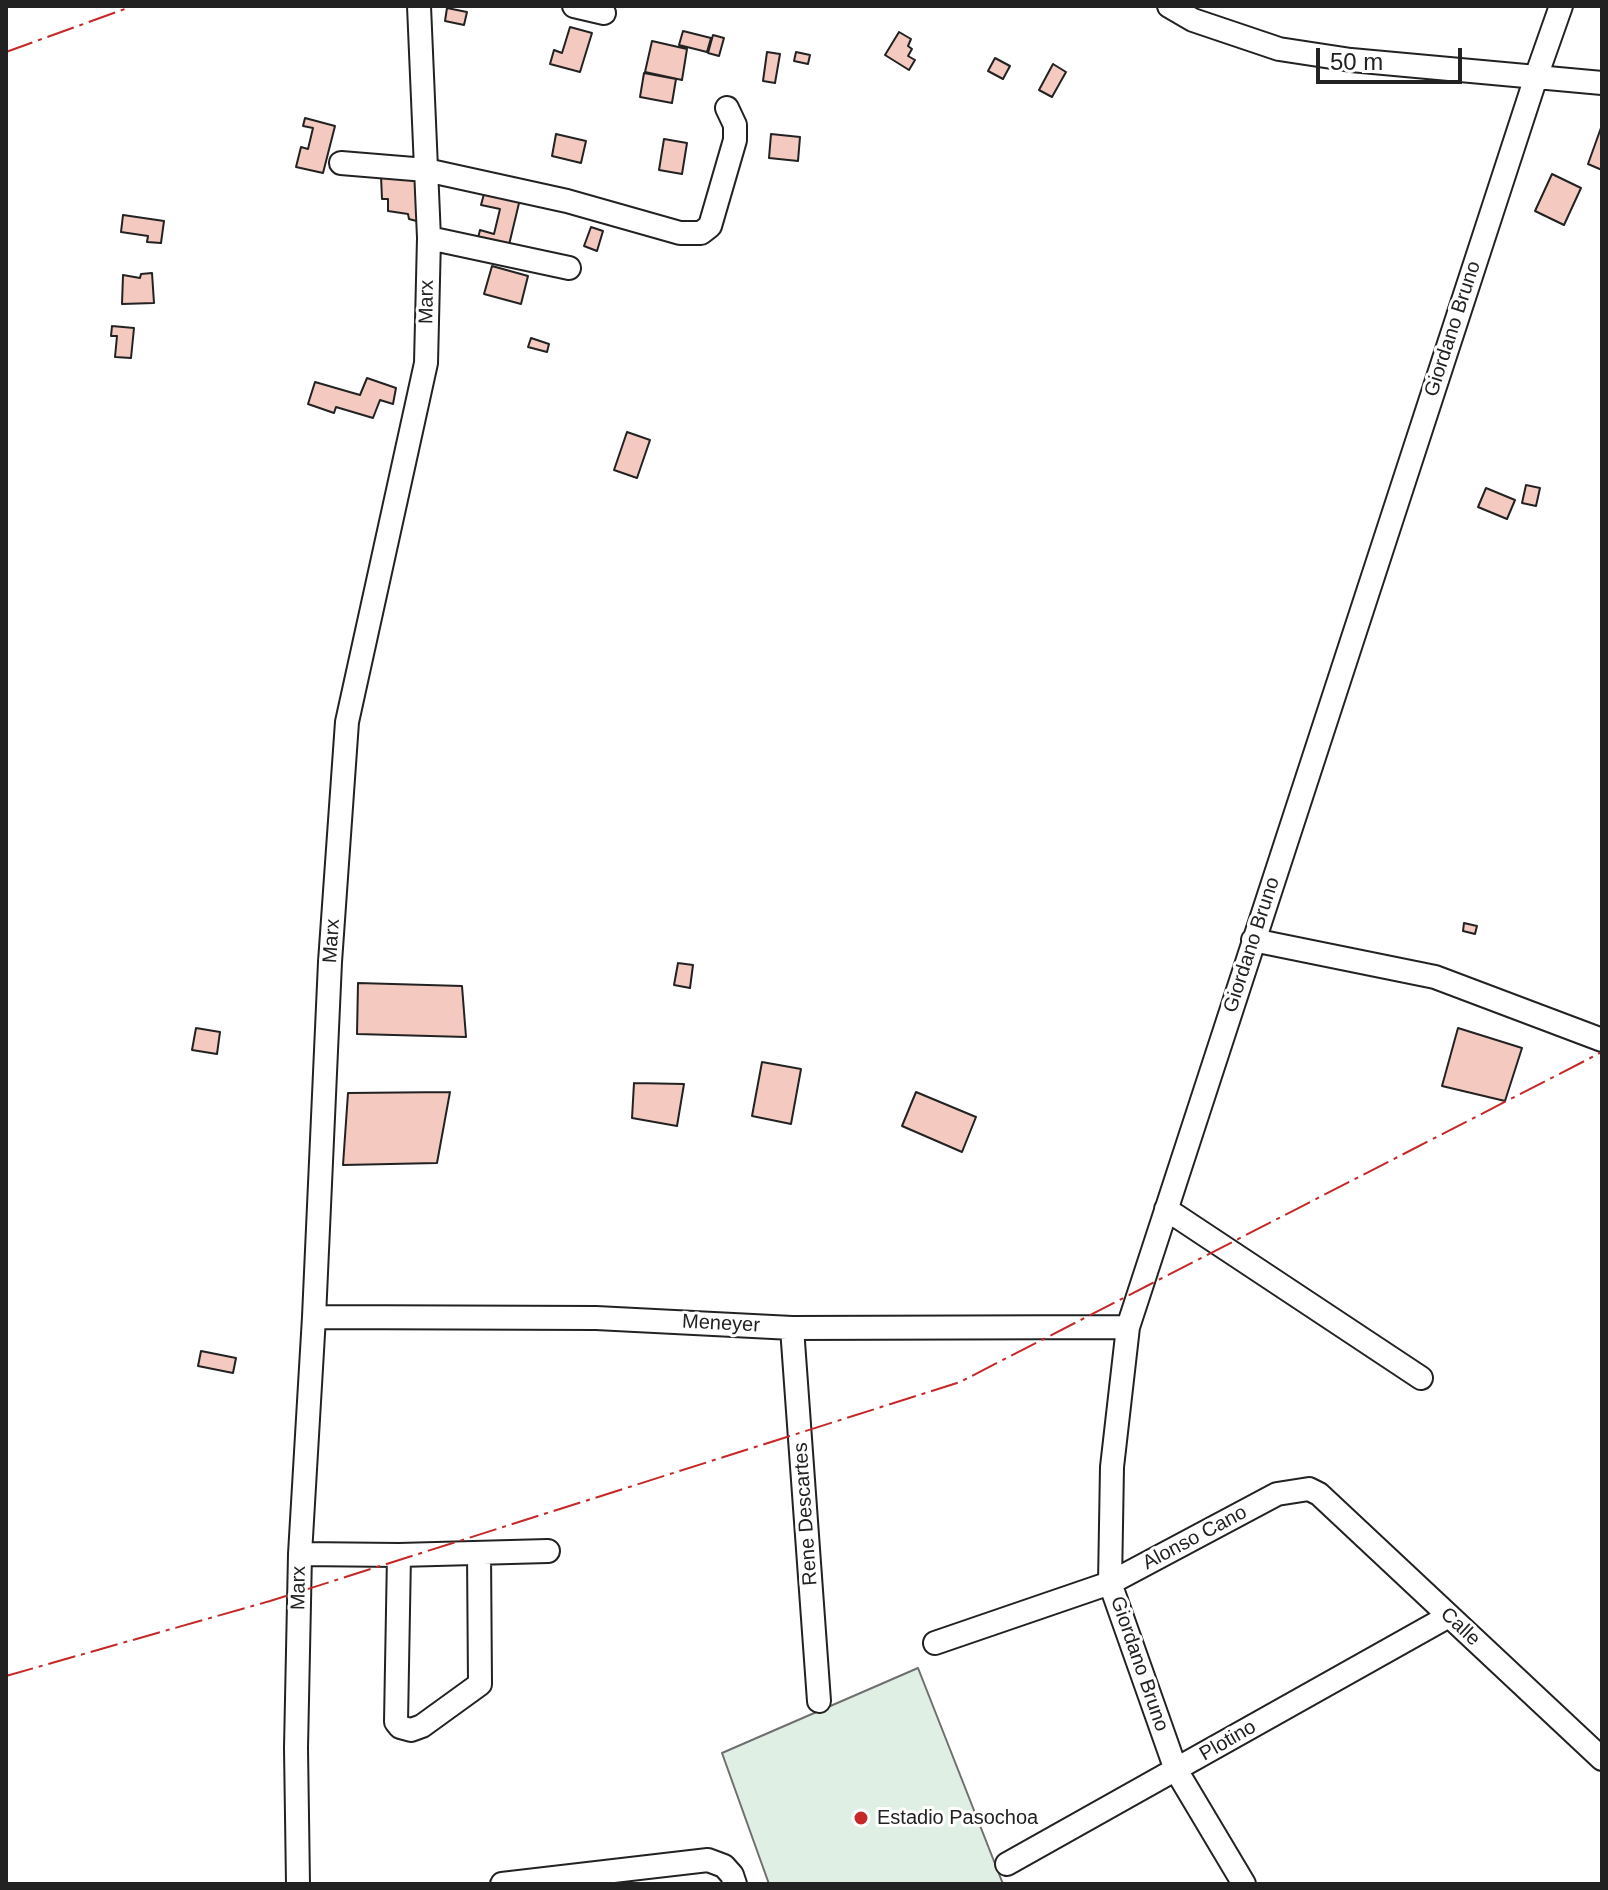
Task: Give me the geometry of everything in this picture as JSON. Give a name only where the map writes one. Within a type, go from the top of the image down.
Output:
[{"type":"street","name":"Marx","points":[[298,1884],[296,1748],[300,1554],[330,962],[347,722],[426,363],[429,238],[419,6]]},
{"type":"street","points":[[574,6],[604,13]]},
{"type":"street","points":[[1169,6],[1194,13],[1279,49],[1351,60],[1602,83]]},
{"type":"street","name":"Giordano Bruno","points":[[1244,1884],[1176,1770],[1110,1583],[1112,1467],[1128,1327],[1561,6]]},
{"type":"street","points":[[341,163],[426,170],[567,201],[680,233],[701,233],[710,226],[735,140],[735,125],[727,108]]},
{"type":"street","points":[[429,238],[569,268]]},
{"type":"street","points":[[1253,940],[1435,977],[1602,1040]]},
{"type":"street","points":[[1166,1209],[1421,1378]]},
{"type":"street","name":"Meneyer","points":[[314,1317],[596,1318],[792,1328],[1128,1327]]},
{"type":"street","name":"Rene Descartes","points":[[792,1328],[819,1701]]},
{"type":"street","name":"Alonso Cano","points":[[935,1643],[1110,1583],[1277,1494],[1309,1489],[1319,1494]]},
{"type":"street","name":"Calle","points":[[1319,1494],[1602,1759]]},
{"type":"street","points":[[300,1554],[548,1551]]},
{"type":"street","points":[[399,1555],[396,1722],[400,1727],[411,1730],[422,1726],[480,1684],[479,1553]]},
{"type":"street","name":"Plotino","points":[[1007,1864],[1449,1616]]},
{"type":"street","points":[[502,1884],[708,1860],[724,1866],[733,1880]]},
{"type":"green space","name":"Estadio Pasochoa","points":[[918,1668],[1003,1884],[769,1884],[722,1753]]},
{"type":"building","points":[[447,8],[467,12],[464,25],[445,21]]},
{"type":"building","points":[[570,27],[592,33],[580,72],[550,64],[554,50],[562,53]]},
{"type":"building","points":[[683,31],[711,38],[707,52],[679,45]]},
{"type":"building","points":[[899,32],[911,39],[908,46],[912,49],[908,56],[915,60],[909,70],[885,55]]},
{"type":"building","points":[[713,35],[724,38],[719,56],[708,53]]},
{"type":"building","points":[[652,41],[687,49],[682,80],[645,72]]},
{"type":"building","points":[[767,52],[780,54],[775,83],[763,81]]},
{"type":"building","points":[[796,52],[810,55],[808,64],[794,61]]},
{"type":"building","points":[[995,58],[1010,66],[1003,79],[988,71]]},
{"type":"building","points":[[1053,64],[1066,72],[1052,97],[1039,90]]},
{"type":"building","points":[[644,73],[676,79],[672,103],[640,97]]},
{"type":"building","points":[[305,118],[335,126],[323,173],[296,167],[301,147],[308,149],[313,128],[303,126]]},
{"type":"building","points":[[1602,125],[1602,170],[1588,164]]},
{"type":"building","points":[[556,134],[586,141],[581,163],[552,156]]},
{"type":"building","points":[[771,134],[800,137],[798,161],[769,158]]},
{"type":"building","points":[[664,139],[687,143],[682,174],[659,170]]},
{"type":"building","points":[[414,174],[414,181],[422,184],[424,223],[409,219],[408,214],[388,211],[388,199],[382,199],[381,176]]},
{"type":"building","points":[[1552,174],[1581,188],[1564,225],[1535,211]]},
{"type":"building","points":[[485,190],[520,199],[508,249],[477,242],[480,230],[494,234],[500,209],[481,205]]},
{"type":"building","points":[[123,215],[164,221],[161,243],[147,242],[148,236],[121,232]]},
{"type":"building","points":[[591,227],[603,231],[597,251],[584,246]]},
{"type":"building","points":[[492,266],[528,276],[521,304],[484,294]]},
{"type":"building","points":[[152,273],[154,303],[122,304],[123,275],[140,278],[141,274]]},
{"type":"building","points":[[112,326],[134,328],[131,358],[115,357],[117,336],[111,336]]},
{"type":"building","points":[[531,338],[549,344],[547,352],[528,347]]},
{"type":"building","points":[[367,378],[396,388],[393,404],[380,400],[373,418],[336,407],[334,413],[308,404],[315,382],[360,395]]},
{"type":"building","points":[[627,432],[650,440],[637,478],[614,470]]},
{"type":"building","points":[[1526,485],[1540,488],[1536,506],[1522,503]]},
{"type":"building","points":[[1486,488],[1515,500],[1507,519],[1478,507]]},
{"type":"building","points":[[1464,923],[1477,926],[1475,934],[1463,931]]},
{"type":"building","points":[[678,963],[693,965],[690,988],[674,985]]},
{"type":"building","points":[[358,983],[462,986],[466,1037],[357,1034]]},
{"type":"building","points":[[196,1028],[220,1032],[217,1054],[192,1050]]},
{"type":"building","points":[[1458,1028],[1522,1048],[1505,1101],[1442,1086]]},
{"type":"building","points":[[762,1062],[801,1069],[791,1124],[752,1116]]},
{"type":"building","points":[[634,1083],[684,1084],[677,1126],[632,1118]]},
{"type":"building","points":[[450,1092],[437,1163],[343,1165],[348,1093]]},
{"type":"building","points":[[916,1092],[976,1117],[962,1152],[902,1126]]},
{"type":"building","points":[[201,1351],[236,1358],[233,1373],[198,1366]]},
{"type":"power","points":[[6,52],[133,6]]},
{"type":"power","points":[[6,1676],[270,1601],[960,1382],[1602,1052]]},
{"type":"place","name":"Estadio Pasochoa","points":[[861,1818]]}]
